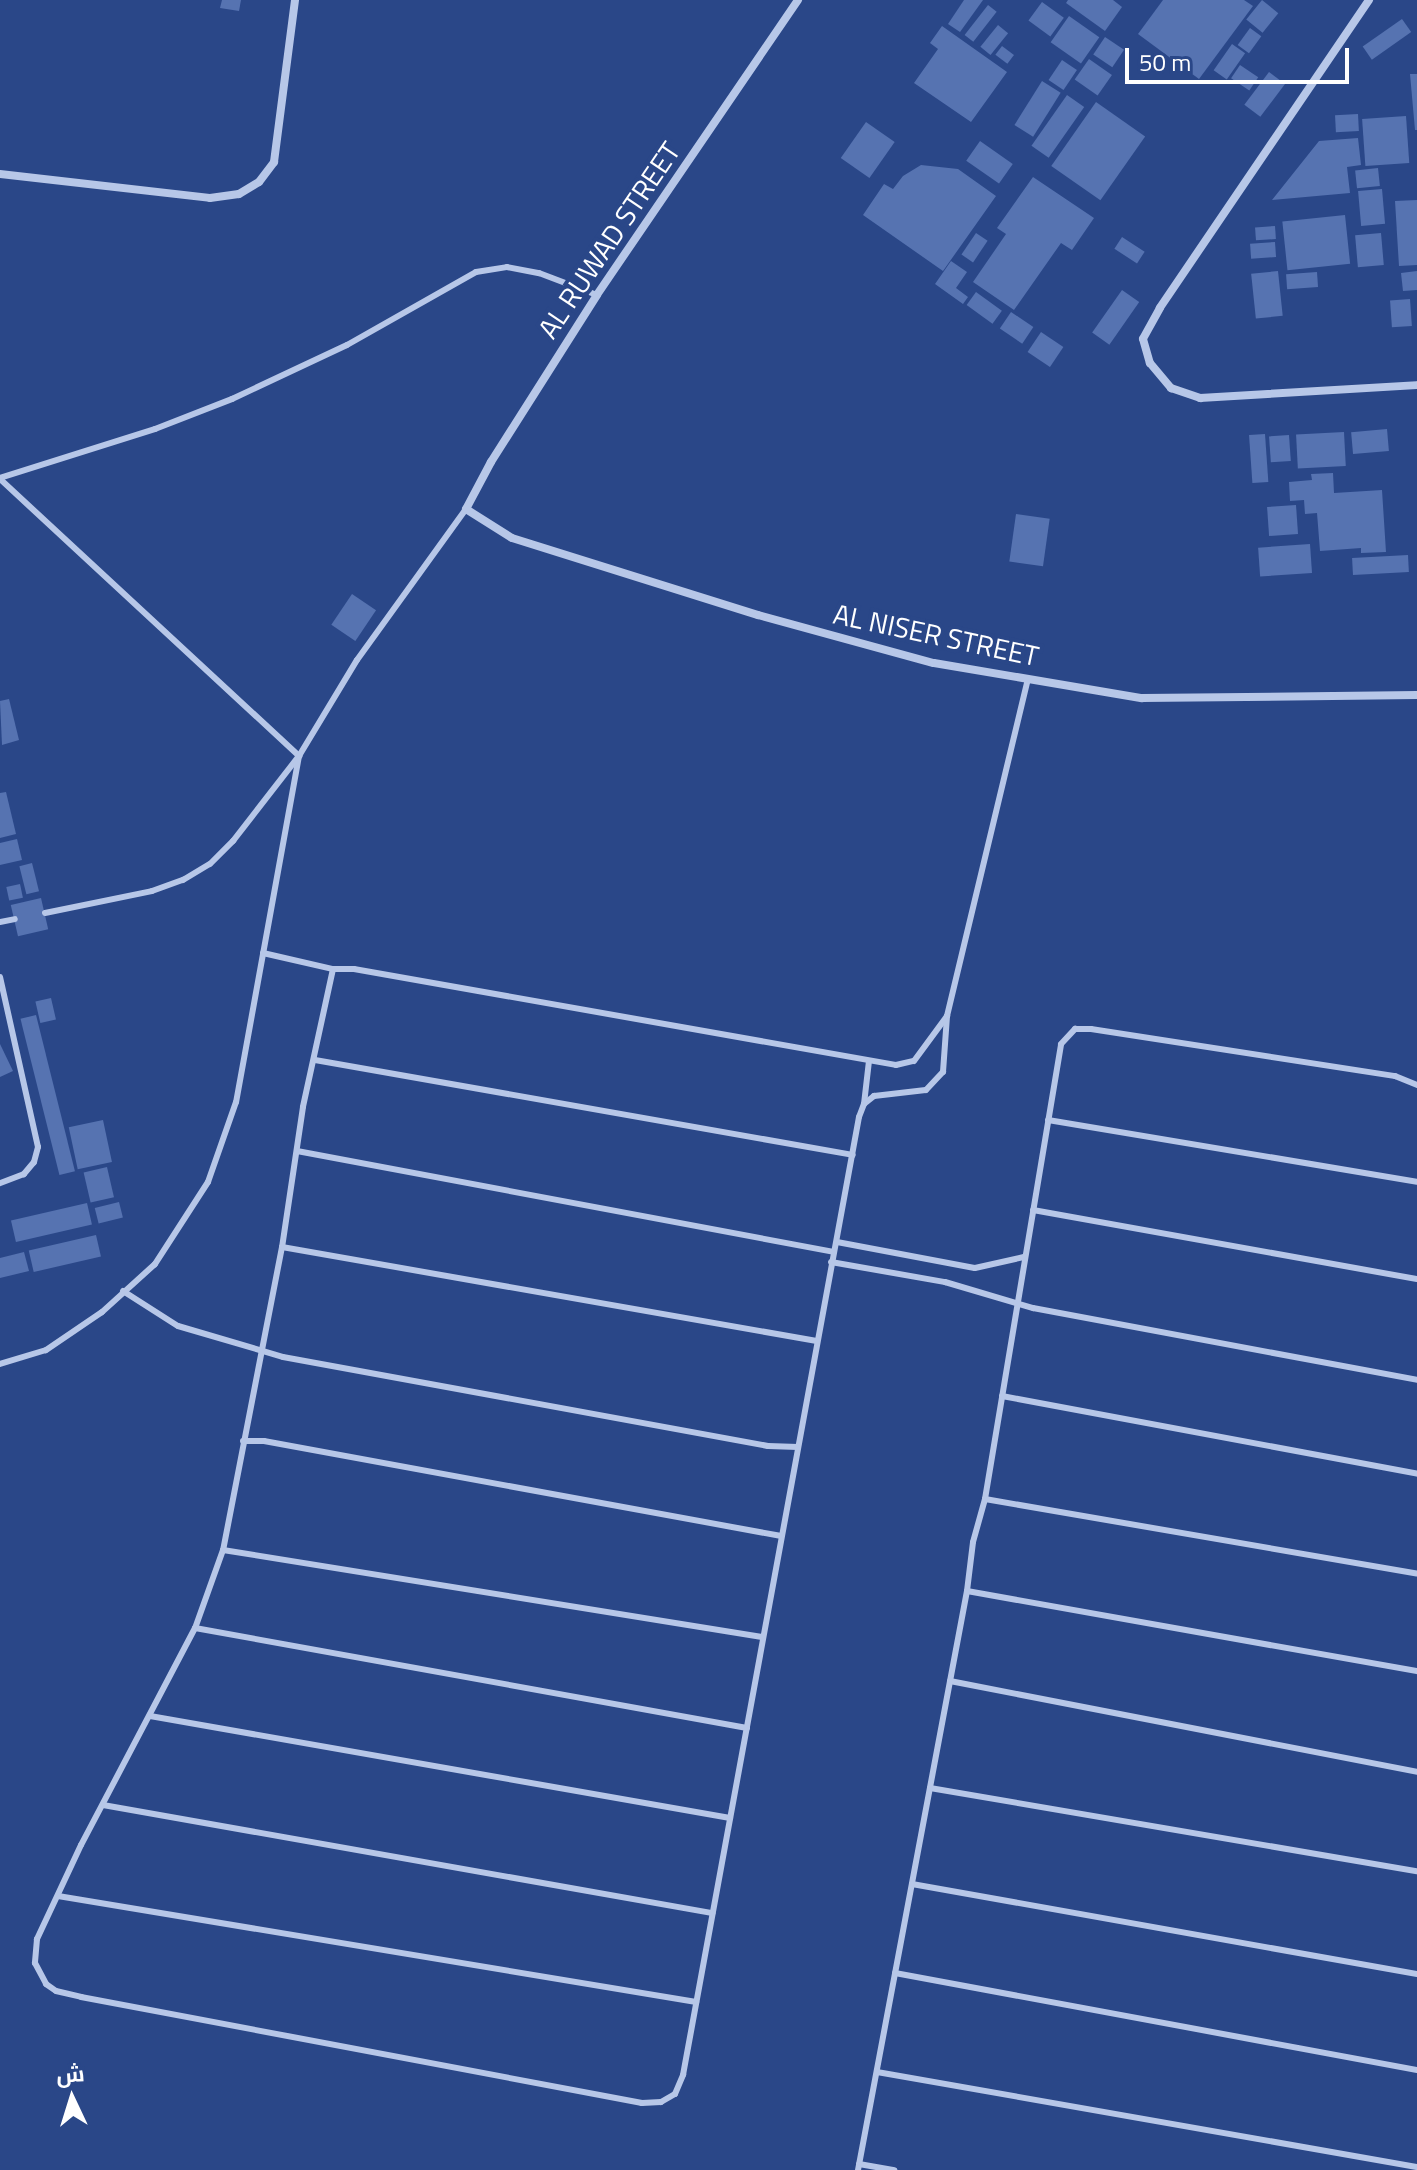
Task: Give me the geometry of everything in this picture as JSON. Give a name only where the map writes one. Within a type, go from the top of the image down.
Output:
[{"type":"street","points":[[0,174],[210,198],[239,194],[259,182],[274,162],[295,0]]},
{"type":"street","name":"AL RUWAD STREET","points":[[466,509],[491,462],[597,295],[798,0]]},
{"type":"street","points":[[1369,0],[1160,308],[1143,339],[1150,363],[1171,388],[1200,398],[1417,385]]},
{"type":"street","name":"AL NISER STREET","points":[[466,509],[512,538],[758,615],[934,663],[1142,698],[1417,695]]},
{"type":"lane","points":[[299,756],[0,478],[155,429],[232,399],[347,345],[476,272],[507,267],[539,273],[597,295]]},
{"type":"lane","points":[[45,913],[152,891],[183,880],[210,864],[233,841],[299,756],[357,660],[466,509]]},
{"type":"lane","points":[[864,1104],[874,1096],[926,1090],[936,1083],[943,1072],[947,1016],[1028,679]]},
{"type":"lane","points":[[0,1364],[46,1350],[102,1312],[155,1264],[208,1182],[236,1102],[299,756]]},
{"type":"lane","points":[[0,922],[15,919]]},
{"type":"lane","points":[[263,953],[333,969],[354,969],[896,1065],[914,1061],[947,1016]]},
{"type":"lane","points":[[333,969],[223,1550],[195,1628],[103,1805],[34,1951],[39,1974],[56,1991],[642,2103],[661,2102],[675,2094],[683,2075],[831,1262],[864,1104],[869,1061]]},
{"type":"lane","points":[[0,977],[38,1147],[34,1162],[24,1174],[0,1183]]},
{"type":"lane","points":[[894,2170],[858,2167],[967,1591],[973,1542],[985,1499],[1061,1044],[1075,1029],[1395,1076],[1417,1085]]},
{"type":"lane","points":[[315,1060],[853,1155]]},
{"type":"lane","points":[[1048,1120],[1417,1182]]},
{"type":"lane","points":[[297,1151],[834,1252]]},
{"type":"lane","points":[[1033,1210],[1417,1279]]},
{"type":"lane","points":[[837,1242],[975,1268],[1024,1257]]},
{"type":"lane","points":[[282,1247],[817,1341]]},
{"type":"lane","points":[[831,1262],[945,1282],[1017,1305],[1417,1380]]},
{"type":"lane","points":[[123,1291],[178,1326],[259,1351],[753,1443],[798,1447]]},
{"type":"lane","points":[[1002,1396],[1417,1474]]},
{"type":"lane","points":[[243,1441],[264,1441],[781,1536]]},
{"type":"lane","points":[[985,1499],[1417,1574]]},
{"type":"lane","points":[[223,1550],[762,1637]]},
{"type":"lane","points":[[967,1591],[1417,1671]]},
{"type":"lane","points":[[195,1628],[747,1728]]},
{"type":"lane","points":[[950,1681],[1417,1772]]},
{"type":"lane","points":[[150,1716],[730,1818]]},
{"type":"lane","points":[[930,1788],[1417,1871]]},
{"type":"lane","points":[[103,1805],[712,1913]]},
{"type":"lane","points":[[912,1884],[1417,1974]]},
{"type":"lane","points":[[58,1896],[696,2002]]},
{"type":"lane","points":[[895,1973],[1417,2070]]},
{"type":"lane","points":[[877,2072],[1417,2167]]},
{"type":"building","points":[[222,0],[241,0],[239,11],[220,8]]},
{"type":"building","points":[[964,0],[983,0],[960,32],[948,24]]},
{"type":"building","points":[[1068,0],[1113,0],[1122,7],[1105,31],[1066,3]]},
{"type":"building","points":[[1163,0],[1244,0],[1253,6],[1199,79],[1138,34]]},
{"type":"building","points":[[1262,0],[1278,13],[1263,33],[1246,19]]},
{"type":"building","points":[[1042,2],[1064,18],[1050,36],[1028,21]]},
{"type":"building","points":[[988,5],[997,12],[973,42],[965,35]]},
{"type":"building","points":[[1069,16],[1099,37],[1081,63],[1051,42]]},
{"type":"building","points":[[1402,19],[1411,32],[1372,60],[1363,47]]},
{"type":"building","points":[[998,25],[1008,33],[990,55],[980,47]]},
{"type":"building","points":[[942,26],[1007,72],[971,122],[914,83],[938,49],[930,43]]},
{"type":"building","points":[[1250,28],[1261,36],[1249,53],[1238,45]]},
{"type":"building","points":[[1105,37],[1124,50],[1112,67],[1093,54]]},
{"type":"building","points":[[1232,44],[1245,53],[1227,79],[1214,70]]},
{"type":"building","points":[[1002,46],[1014,55],[1007,64],[995,55]]},
{"type":"building","points":[[1089,59],[1112,75],[1098,96],[1075,79]]},
{"type":"building","points":[[1062,60],[1077,70],[1064,90],[1049,80]]},
{"type":"building","points":[[1240,65],[1258,77],[1249,91],[1231,78]]},
{"type":"building","points":[[1269,72],[1285,84],[1260,117],[1244,105]]},
{"type":"building","points":[[1410,74],[1417,74],[1417,130],[1415,130]]},
{"type":"building","points":[[1042,81],[1061,93],[1033,137],[1014,125]]},
{"type":"building","points":[[1067,95],[1084,107],[1049,158],[1031,146]]},
{"type":"building","points":[[1096,102],[1145,136],[1100,200],[1051,166]]},
{"type":"building","points":[[1358,114],[1359,131],[1336,132],[1335,115]]},
{"type":"building","points":[[1406,116],[1409,163],[1365,166],[1362,119]]},
{"type":"building","points":[[866,122],[895,142],[869,178],[841,158]]},
{"type":"building","points":[[1358,138],[1361,165],[1347,167],[1350,193],[1272,200],[1319,141]]},
{"type":"building","points":[[980,141],[1013,164],[999,184],[966,161]]},
{"type":"building","points":[[921,165],[958,169],[996,196],[943,271],[863,215],[884,184],[893,189],[903,176]]},
{"type":"building","points":[[1378,168],[1380,186],[1357,188],[1355,170]]},
{"type":"building","points":[[1033,177],[1094,218],[1072,250],[1061,243],[1014,310],[973,282],[1006,234],[997,228]]},
{"type":"building","points":[[1382,189],[1385,224],[1361,226],[1358,191]]},
{"type":"building","points":[[1417,200],[1417,265],[1399,266],[1395,201]]},
{"type":"building","points":[[1345,215],[1350,264],[1287,270],[1282,222]]},
{"type":"building","points":[[1275,226],[1276,239],[1256,240],[1255,227]]},
{"type":"building","points":[[976,233],[988,241],[973,262],[961,255]]},
{"type":"building","points":[[1381,233],[1384,265],[1358,267],[1355,235]]},
{"type":"building","points":[[1122,237],[1145,252],[1137,263],[1114,249]]},
{"type":"building","points":[[1275,242],[1276,257],[1251,259],[1250,244]]},
{"type":"building","points":[[951,261],[967,272],[956,288],[968,297],[963,304],[935,284]]},
{"type":"building","points":[[1278,271],[1283,316],[1256,319],[1251,274]]},
{"type":"building","points":[[1417,271],[1417,290],[1403,291],[1401,273]]},
{"type":"building","points":[[1317,272],[1318,287],[1287,289],[1286,274]]},
{"type":"building","points":[[1122,290],[1139,302],[1109,345],[1092,333]]},
{"type":"building","points":[[976,292],[1002,311],[992,324],[967,305]]},
{"type":"building","points":[[1410,299],[1412,326],[1392,327],[1390,300]]},
{"type":"building","points":[[1011,312],[1033,327],[1022,344],[1000,329]]},
{"type":"building","points":[[1041,332],[1063,347],[1050,367],[1028,352]]},
{"type":"building","points":[[1387,429],[1389,451],[1353,454],[1351,432]]},
{"type":"building","points":[[1344,432],[1346,466],[1298,468],[1296,435]]},
{"type":"building","points":[[1265,434],[1268,482],[1252,483],[1249,435]]},
{"type":"building","points":[[1289,435],[1291,461],[1271,462],[1269,436]]},
{"type":"building","points":[[1333,473],[1334,493],[1382,490],[1386,552],[1361,553],[1361,548],[1320,551],[1317,513],[1305,514],[1304,500],[1290,501],[1289,482],[1312,480],[1311,474]]},
{"type":"building","points":[[1296,505],[1298,534],[1269,536],[1267,507]]},
{"type":"building","points":[[1016,514],[1050,519],[1043,566],[1009,562]]},
{"type":"building","points":[[1310,544],[1312,573],[1260,577],[1258,548]]},
{"type":"building","points":[[1408,555],[1409,572],[1353,575],[1352,558]]},
{"type":"building","points":[[352,594],[376,610],[355,641],[331,625]]},
{"type":"building","points":[[9,699],[19,740],[2,745],[0,701]]},
{"type":"building","points":[[6,792],[16,834],[0,838],[0,793]]},
{"type":"building","points":[[17,839],[22,860],[0,865],[0,843]]},
{"type":"building","points":[[32,863],[39,891],[26,894],[19,866]]},
{"type":"building","points":[[20,884],[23,898],[9,901],[6,887]]},
{"type":"building","points":[[41,898],[48,929],[18,936],[11,905]]},
{"type":"building","points":[[51,998],[56,1019],[40,1023],[35,1002]]},
{"type":"building","points":[[36,1015],[75,1171],[59,1175],[20,1019]]},
{"type":"building","points":[[0,1044],[13,1071],[0,1077]]},
{"type":"building","points":[[103,1120],[112,1162],[78,1169],[69,1127]]},
{"type":"building","points":[[107,1167],[114,1197],[91,1203],[84,1172]]},
{"type":"building","points":[[119,1202],[123,1218],[99,1224],[95,1208]]},
{"type":"building","points":[[87,1203],[92,1224],[16,1242],[11,1221]]},
{"type":"building","points":[[96,1235],[101,1256],[34,1272],[29,1251]]},
{"type":"building","points":[[24,1252],[29,1271],[0,1278],[0,1258]]}]
